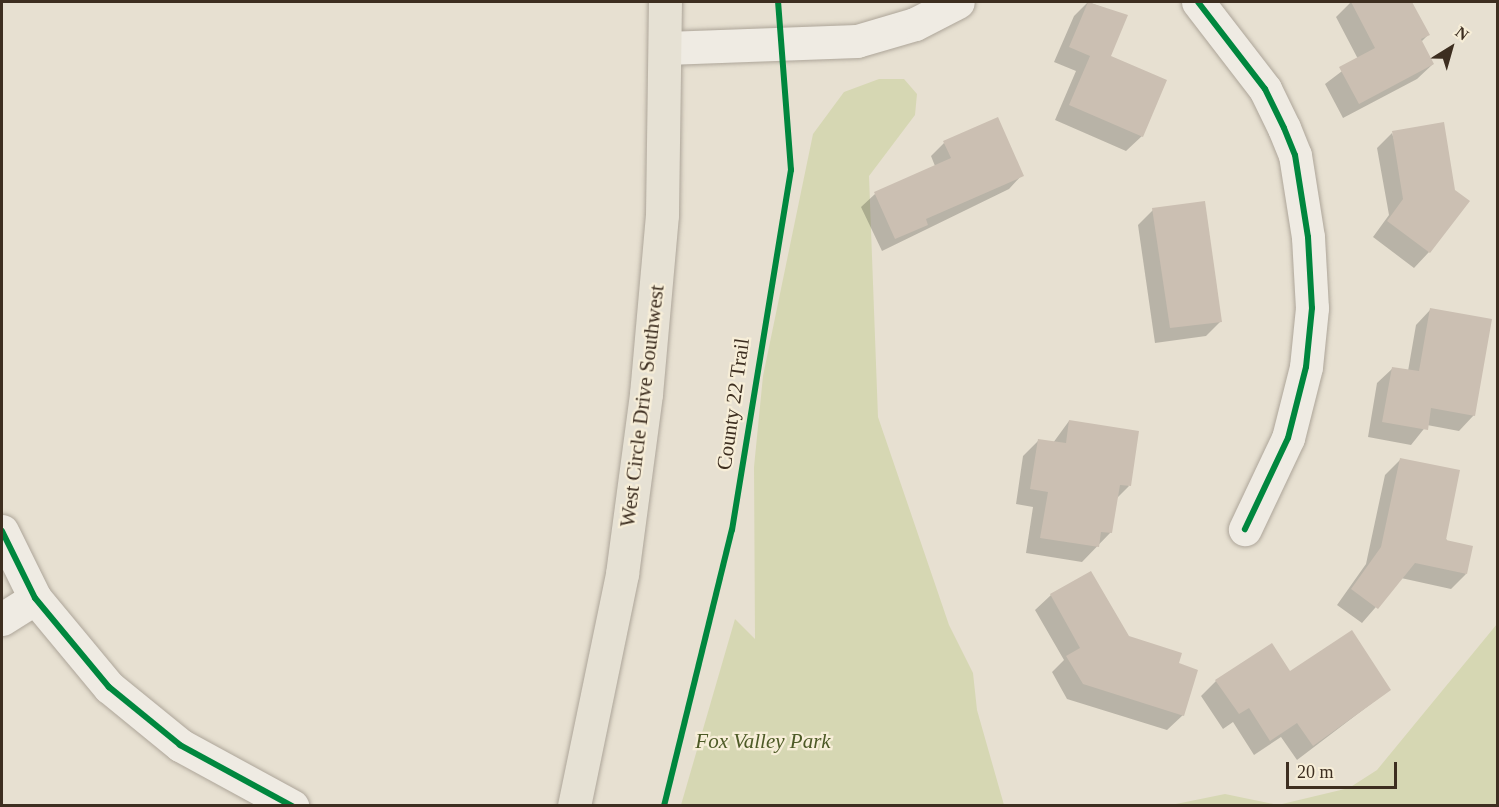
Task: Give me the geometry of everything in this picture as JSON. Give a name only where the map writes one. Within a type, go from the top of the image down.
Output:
[{"type":"main road","name":"West Circle Drive Southwest","points":[[574,806],[610,639],[637,473],[659,259],[666,48],[665,2]]},
{"type":"street","points":[[666,48],[857,40],[915,24],[958,2]]},
{"type":"street","points":[[1198,2],[1265,89],[1284,128],[1299,176],[1308,237],[1312,308],[1306,367],[1288,438],[1245,528]]},
{"type":"street","points":[[2,531],[35,598],[81,656],[147,720],[220,771],[292,806]]},
{"type":"street","points":[[2,619],[35,598]]},
{"type":"green space","name":"Fox Valley Park","points":[[879,79],[904,79],[917,94],[915,115],[869,176],[878,417],[949,625],[973,673],[977,710],[1004,805],[681,805],[735,619],[755,639],[754,467],[763,376],[813,134],[844,92]]},
{"type":"green space","points":[[1497,624],[1497,805],[1278,805],[1349,788],[1377,770]]},
{"type":"green space","points":[[1225,794],[1278,805],[1171,805]]},
{"type":"building","points":[[1088,2],[1128,15],[1111,56],[1167,80],[1143,137],[1069,105],[1090,56],[1069,47]]},
{"type":"building","points":[[1351,2],[1412,2],[1430,35],[1421,39],[1434,64],[1359,104],[1339,67],[1375,48]]},
{"type":"building","points":[[998,117],[1024,176],[926,219],[928,225],[895,239],[874,192],[951,158],[943,141]]},
{"type":"building","points":[[1444,122],[1455,190],[1470,201],[1430,253],[1387,221],[1403,199],[1392,131]]},
{"type":"building","points":[[1205,201],[1222,322],[1170,328],[1152,208]]},
{"type":"building","points":[[1430,308],[1492,319],[1475,416],[1431,408],[1428,430],[1382,422],[1392,367],[1419,371]]},
{"type":"building","points":[[1069,420],[1139,431],[1131,486],[1120,485],[1112,533],[1101,532],[1099,547],[1040,538],[1048,492],[1030,489],[1038,439],[1066,443]]},
{"type":"building","points":[[1400,458],[1460,470],[1446,540],[1473,546],[1467,574],[1415,563],[1378,609],[1351,589],[1381,547]]},
{"type":"building","points":[[1091,571],[1129,636],[1182,653],[1179,663],[1198,670],[1184,716],[1083,684],[1066,656],[1080,648],[1050,594]]},
{"type":"building","points":[[1352,630],[1391,690],[1313,746],[1297,723],[1270,741],[1249,708],[1239,714],[1215,680],[1272,643],[1290,671]]},
{"type":"cycle path","name":"County 22 Trail","points":[[664,806],[732,530],[791,170],[778,2]]},
{"type":"cycle path","points":[[1198,2],[1265,89],[1284,128],[1295,155],[1308,237],[1312,308],[1306,367],[1288,438],[1245,529]]},
{"type":"cycle path","points":[[2,531],[35,598],[109,687],[180,745],[292,806]]}]
